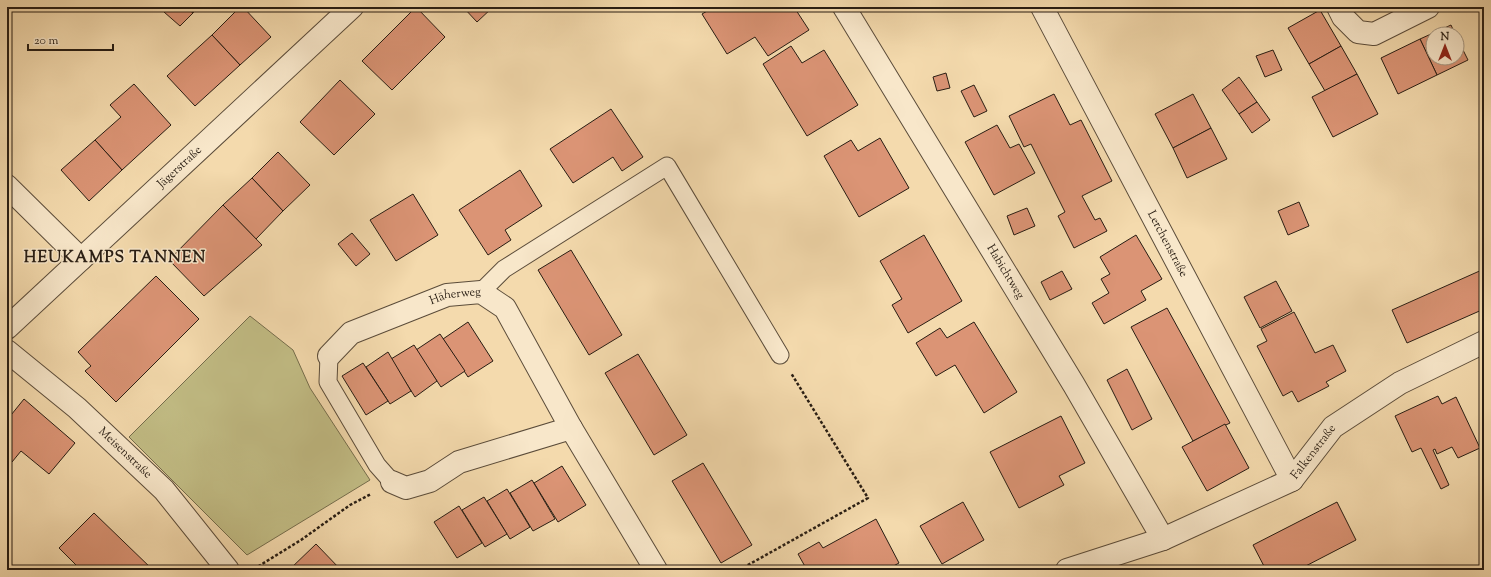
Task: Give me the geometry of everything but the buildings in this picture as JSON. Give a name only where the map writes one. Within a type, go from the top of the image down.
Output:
[{"type":"street","name":"Jägerstraße","points":[[7,328],[352,7]]},
{"type":"street","name":"Habichtweg","points":[[844,7],[1074,385],[1163,539]]},
{"type":"street","name":"Lerchenstraße","points":[[1042,7],[1292,480]]},
{"type":"street","points":[[1338,7],[1343,17],[1358,32],[1374,34],[1428,7]]},
{"type":"street","points":[[7,186],[81,260]]},
{"type":"street","name":"Häherweg","points":[[329,356],[351,332],[447,295],[481,292],[505,308],[649,569]]},
{"type":"street","name":"Falkenstraße","points":[[1067,570],[1163,539],[1292,480],[1332,427],[1400,383],[1484,342]]},
{"type":"street","name":"Meisenstraße","points":[[7,351],[77,408],[164,490],[228,570]]},
{"type":"street","points":[[392,482],[406,488],[430,480],[459,462],[571,428]]},
{"type":"lane","points":[[481,292],[504,269],[668,166],[780,355]]},
{"type":"lane","points":[[329,356],[328,382],[377,466],[392,482]]},
{"type":"path","points":[[739,570],[868,498],[780,355]]},
{"type":"path","points":[[252,570],[301,540],[350,505],[392,482]]},
{"type":"shaded area","points":[[250,316],[293,350],[310,388],[370,480],[247,555],[129,437]]},
{"type":"district","name":"HEUKAMPS TANNEN","points":[[115,258]]}]
